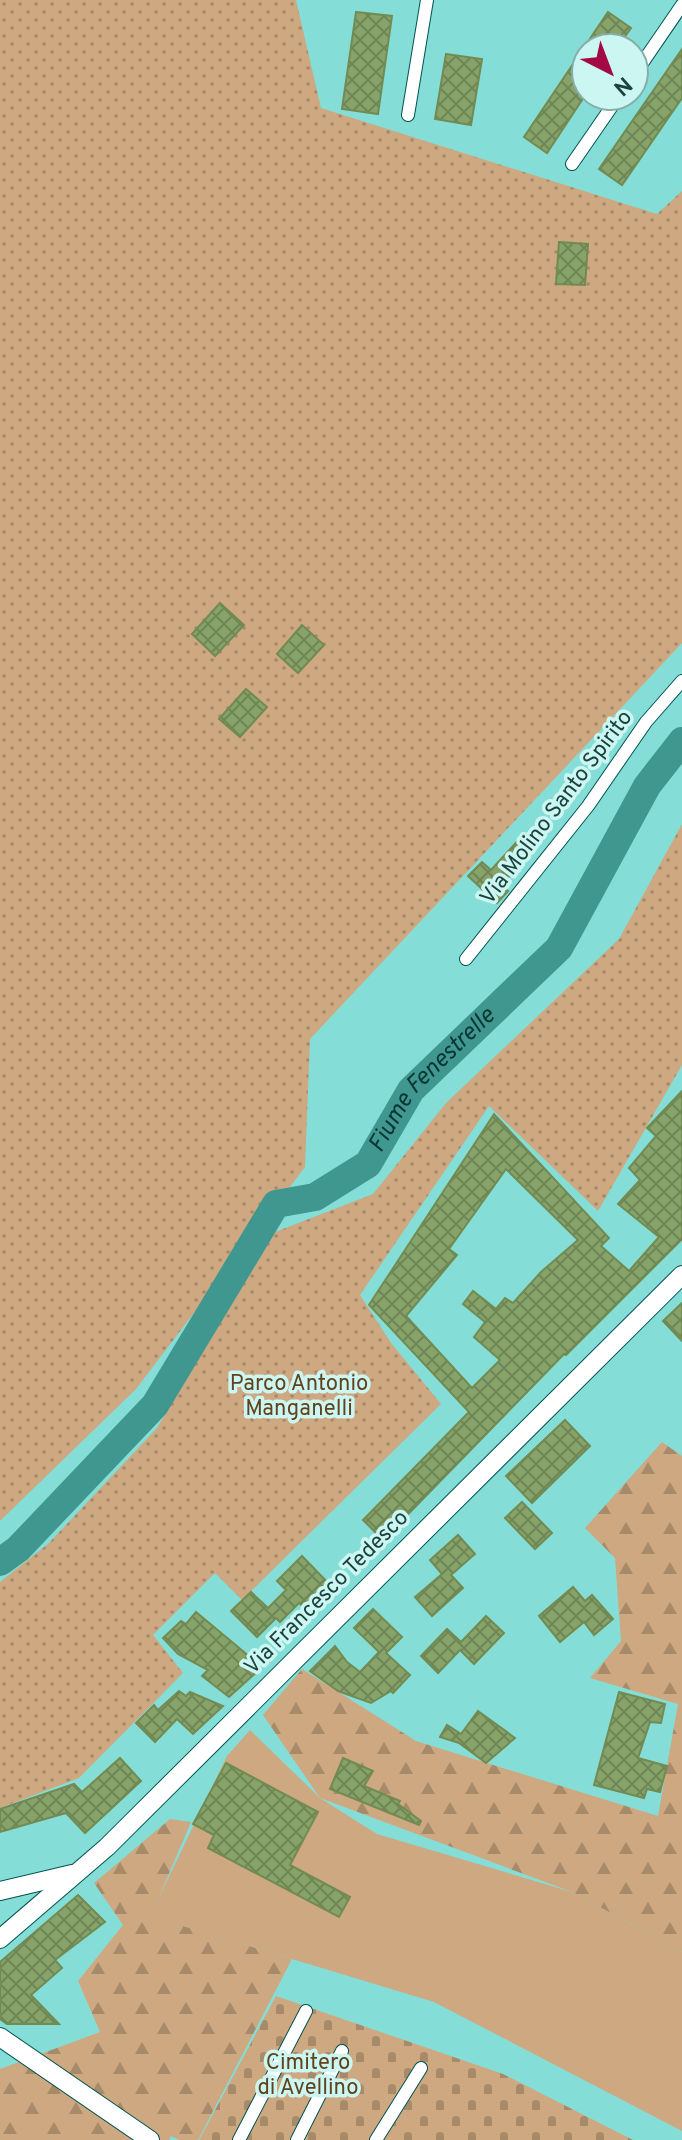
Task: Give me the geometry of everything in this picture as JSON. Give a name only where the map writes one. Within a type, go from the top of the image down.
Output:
[{"type":"street","points":[[408,115],[427,0]]},
{"type":"street","points":[[650,52],[682,5]]},
{"type":"street","points":[[572,164],[608,112]]},
{"type":"street","name":"Via Molino Santo Spirito","points":[[466,959],[588,806],[646,722],[682,681]]},
{"type":"street","name":"Via Francesco Tedesco","points":[[0,1939],[107,1847],[682,1275]]},
{"type":"street","points":[[0,1891],[75,1873]]},
{"type":"street","points":[[239,2140],[306,2011]]},
{"type":"street","points":[[0,2037],[150,2140]]},
{"type":"street","points":[[297,2140],[342,2051]]},
{"type":"street","points":[[376,2140],[421,2068]]},
{"type":"green space","points":[[0,0],[296,0],[321,108],[657,214],[682,191],[682,643],[310,1039],[305,1167],[136,1389],[0,1521]]},
{"type":"green space","name":"Parco Antonio Manganelli","points":[[682,824],[682,1065],[598,1211],[489,1106],[360,1295],[391,1343],[441,1404],[242,1600],[215,1573],[153,1635],[183,1673],[79,1778],[0,1808],[0,1582],[48,1544],[157,1428],[275,1232],[373,1194],[446,1103],[619,939]]},
{"type":"green space","points":[[662,1442],[682,1456],[682,1952],[572,1892],[320,1798],[263,1715],[302,1669],[416,1741],[658,1816],[678,1704],[590,1678],[621,1641],[615,1558],[585,1528]]},
{"type":"green space","points":[[250,1730],[320,1798],[377,1834],[572,1892],[682,1952],[682,2131],[434,2002],[150,1916],[227,1756]]},
{"type":"green space","points":[[170,1819],[191,1822],[151,1916],[292,1959],[198,2140],[179,2140],[171,2136],[169,2140],[0,2140],[0,2069],[100,2032],[78,1981],[123,1925],[94,1883]]},
{"type":"green space","name":"Cimitero di Avellino","points":[[276,1996],[503,2074],[633,2140],[199,2140]]},
{"type":"building","points":[[356,12],[392,16],[378,114],[342,109]]},
{"type":"building","points":[[608,12],[631,28],[628,32],[595,32]]},
{"type":"building","points":[[682,49],[682,98],[622,185],[599,169],[638,112],[650,112],[650,95]]},
{"type":"building","points":[[446,54],[482,59],[471,125],[435,119]]},
{"type":"building","points":[[570,69],[570,112],[574,112],[547,153],[524,137]]},
{"type":"building","points":[[559,242],[588,244],[585,285],[556,284]]},
{"type":"building","points":[[220,603],[244,625],[215,656],[192,634]]},
{"type":"building","points":[[302,625],[324,645],[298,673],[277,654]]},
{"type":"building","points":[[246,689],[267,707],[240,737],[219,719]]},
{"type":"building","points":[[524,834],[537,846],[501,885],[508,891],[497,903],[468,876],[482,862],[491,870]]},
{"type":"building","points":[[682,1091],[682,1239],[564,1354],[383,1540],[363,1520],[469,1412],[369,1305],[494,1114],[609,1238],[601,1246],[629,1271],[659,1237],[618,1204],[640,1180],[629,1168],[656,1136],[647,1128]],"holes":[[[506,1169],[578,1240],[541,1272],[513,1303],[505,1298],[496,1309],[473,1291],[463,1304],[485,1322],[474,1337],[500,1360],[472,1388],[406,1316],[457,1255],[449,1249]]]},
{"type":"building","points":[[682,1303],[682,1341],[663,1321]]},
{"type":"building","points":[[565,1420],[590,1446],[532,1503],[506,1476]]},
{"type":"building","points":[[522,1502],[552,1533],[535,1549],[505,1518]]},
{"type":"building","points":[[458,1535],[475,1554],[451,1575],[463,1588],[432,1616],[415,1597],[442,1574],[430,1560]]},
{"type":"building","points":[[302,1556],[334,1589],[310,1612],[299,1603],[280,1622],[276,1618],[257,1637],[231,1611],[251,1592],[268,1608],[286,1590],[277,1581]]},
{"type":"building","points":[[573,1587],[585,1601],[592,1595],[613,1619],[594,1635],[584,1622],[560,1642],[539,1616]]},
{"type":"building","points":[[373,1609],[402,1637],[386,1653],[410,1675],[393,1693],[391,1691],[371,1703],[338,1691],[310,1671],[335,1646],[347,1662],[360,1672],[379,1652],[354,1628]]},
{"type":"building","points":[[196,1612],[256,1662],[254,1665],[259,1670],[229,1697],[202,1676],[208,1670],[178,1654],[163,1638],[181,1621],[186,1624]]},
{"type":"building","points":[[486,1616],[504,1633],[474,1664],[460,1650],[438,1673],[421,1656],[447,1629],[461,1642]]},
{"type":"building","points":[[179,1691],[186,1696],[190,1692],[223,1706],[193,1734],[177,1719],[155,1742],[136,1723],[154,1705],[158,1710]]},
{"type":"building","points":[[619,1692],[665,1704],[661,1723],[650,1722],[638,1758],[667,1766],[660,1792],[647,1789],[644,1798],[594,1785]]},
{"type":"building","points":[[478,1711],[515,1738],[486,1763],[459,1743],[440,1737],[447,1725],[461,1734]]},
{"type":"building","points":[[120,1758],[141,1781],[85,1833],[66,1813],[0,1832],[0,1809],[74,1784],[82,1792]]},
{"type":"building","points":[[343,1758],[373,1771],[364,1786],[400,1801],[398,1804],[421,1821],[419,1825],[330,1789]]},
{"type":"building","points":[[226,1763],[318,1812],[290,1865],[350,1897],[339,1917],[208,1848],[214,1835],[193,1824]]},
{"type":"building","points":[[78,1895],[105,1922],[55,1960],[62,1968],[31,1995],[59,2024],[7,2024],[0,2019],[0,1962]]},
{"type":"waterway","name":"Fiume Fenestrelle","points":[[0,1562],[18,1549],[155,1405],[276,1204],[315,1197],[368,1164],[411,1090],[559,948],[647,786],[682,741]]}]
